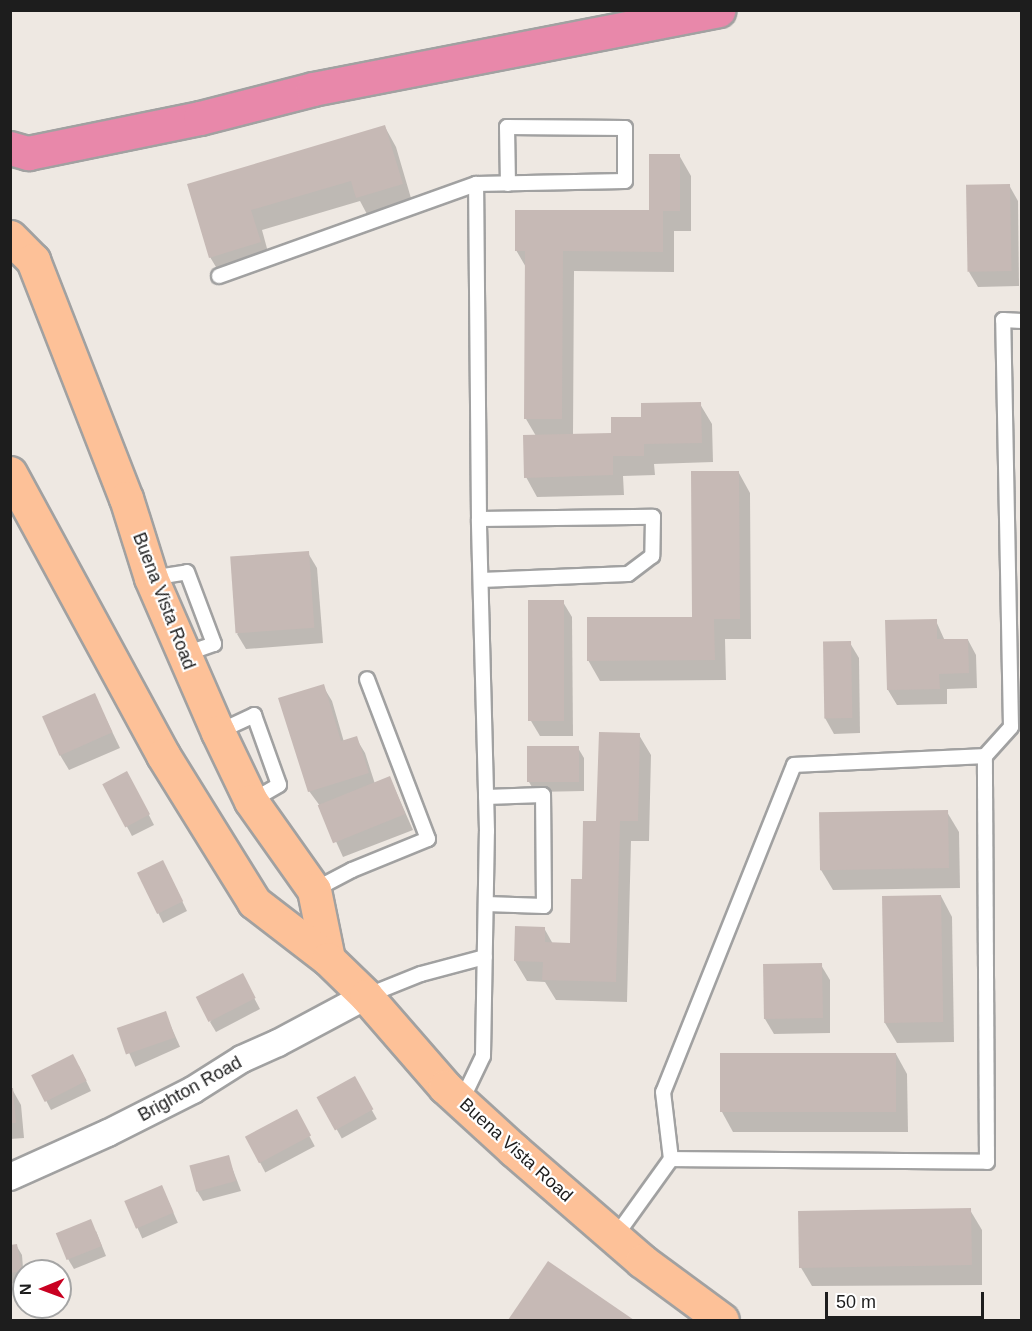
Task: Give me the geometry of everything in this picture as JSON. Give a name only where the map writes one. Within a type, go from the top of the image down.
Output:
[{"type":"highway","points":[[10,148],[28,153],[39,151],[200,118],[314,89],[718,10]]},
{"type":"main road","name":"Buena Vista Road","points":[[10,237],[33,260],[126,498],[151,578],[218,732],[251,801],[314,890],[328,959]]},
{"type":"main road","name":"Buena Vista Road","points":[[11,478],[163,755],[254,902],[328,959],[366,996],[445,1087],[461,1102],[615,1237],[722,1320]]},
{"type":"street","name":"Brighton Road","points":[[10,1177],[193,1090],[242,1059],[278,1043],[366,996]]},
{"type":"lane","points":[[219,276],[476,184],[508,184],[625,181],[625,128],[507,128],[508,184]]},
{"type":"lane","points":[[461,1102],[483,1056],[486,904],[476,184]]},
{"type":"lane","points":[[615,1237],[671,1159],[663,1092],[794,765],[985,756],[1016,727],[1003,320],[1022,321]]},
{"type":"lane","points":[[479,519],[653,517],[652,556],[628,574],[481,580]]},
{"type":"lane","points":[[314,890],[352,870],[428,838],[367,679]]},
{"type":"lane","points":[[671,1159],[987,1162],[985,756]]},
{"type":"lane","points":[[486,797],[543,795],[544,906],[486,904]]},
{"type":"lane","points":[[366,996],[421,974],[485,957]]},
{"type":"building","points":[[385,125],[403,184],[356,198],[351,181],[251,210],[261,242],[209,258],[187,184]]},
{"type":"building","points":[[649,154],[680,154],[680,211],[663,211],[663,252],[563,251],[562,419],[524,419],[525,251],[515,251],[515,210],[649,210]]},
{"type":"building","points":[[1010,184],[1012,271],[968,272],[966,185]]},
{"type":"building","points":[[701,402],[702,443],[644,444],[644,456],[613,456],[613,475],[524,478],[523,435],[611,433],[611,417],[641,417],[641,403]]},
{"type":"building","points":[[691,471],[739,471],[740,619],[714,619],[715,660],[587,661],[587,617],[692,617]]},
{"type":"building","points":[[309,551],[314,628],[236,633],[230,557]]},
{"type":"building","points":[[528,600],[564,600],[564,721],[528,721]]},
{"type":"building","points":[[937,619],[937,639],[968,639],[969,673],[939,674],[940,689],[887,690],[885,620]]},
{"type":"building","points":[[823,641],[851,641],[852,718],[824,718]]},
{"type":"building","points":[[324,684],[341,741],[357,736],[369,773],[308,792],[278,698]]},
{"type":"building","points":[[95,693],[112,732],[60,756],[42,717]]},
{"type":"building","points":[[599,732],[640,733],[638,821],[620,821],[616,982],[542,980],[543,962],[514,961],[515,926],[545,927],[545,942],[570,943],[571,879],[582,879],[583,821],[596,821]]},
{"type":"building","points":[[527,746],[579,746],[579,782],[527,782]]},
{"type":"building","points":[[127,771],[150,814],[125,827],[102,784]]},
{"type":"building","points":[[390,776],[405,814],[333,843],[318,805]]},
{"type":"building","points":[[948,810],[949,868],[820,870],[819,812]]},
{"type":"building","points":[[163,860],[183,901],[157,914],[137,873]]},
{"type":"building","points":[[941,895],[943,1022],[884,1023],[882,896]]},
{"type":"building","points":[[822,963],[823,1018],[764,1019],[763,964]]},
{"type":"building","points":[[243,973],[256,998],[208,1022],[196,997]]},
{"type":"building","points":[[166,1011],[175,1037],[126,1054],[117,1028]]},
{"type":"building","points":[[720,1053],[896,1053],[896,1112],[720,1112]]},
{"type":"building","points":[[73,1054],[87,1081],[45,1102],[31,1075]]},
{"type":"building","points":[[355,1076],[373,1109],[335,1131],[317,1097]]},
{"type":"building","points":[[10,1088],[13,1088],[16,1123],[10,1123]]},
{"type":"building","points":[[297,1109],[311,1135],[259,1163],[245,1137]]},
{"type":"building","points":[[229,1155],[236,1181],[196,1192],[189,1166]]},
{"type":"building","points":[[162,1185],[174,1213],[136,1229],[124,1201]]},
{"type":"building","points":[[971,1208],[972,1265],[799,1268],[798,1211]]},
{"type":"building","points":[[91,1219],[102,1246],[66,1259],[56,1233]]},
{"type":"building","points":[[17,1244],[20,1259],[12,1259],[12,1273],[10,1273],[10,1245]]},
{"type":"building","points":[[548,1261],[634,1320],[508,1320]]}]
